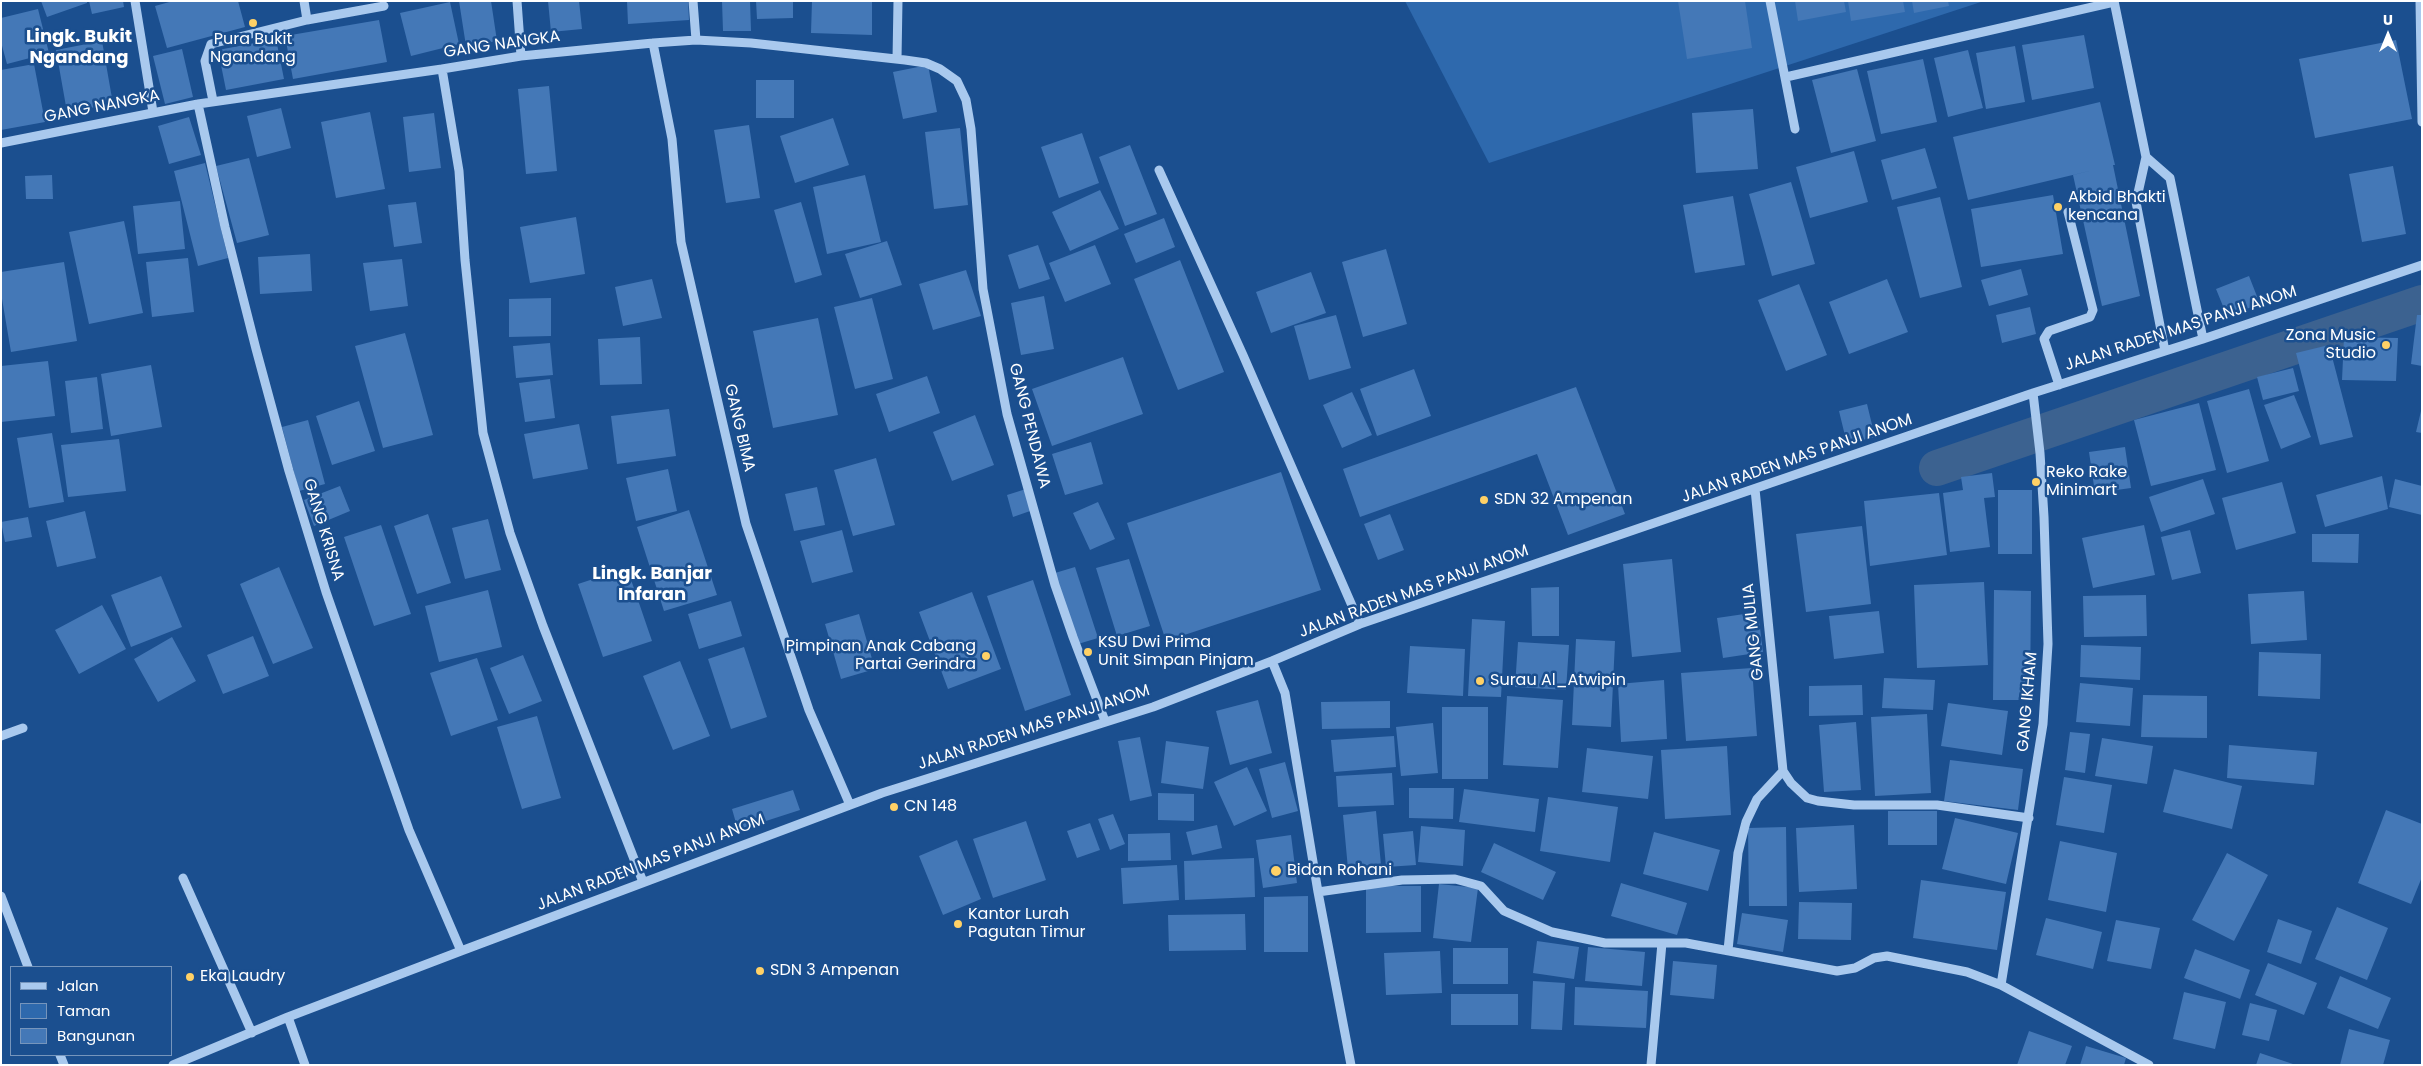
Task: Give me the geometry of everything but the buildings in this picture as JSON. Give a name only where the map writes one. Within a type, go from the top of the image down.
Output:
[{"type":"street","points":[[135,1],[153,112]]},
{"type":"street","points":[[304,1],[307,20]]},
{"type":"street","points":[[517,1],[521,56]]},
{"type":"street","points":[[693,1],[696,40]]},
{"type":"street","points":[[896,59],[898,1]]},
{"type":"street","points":[[1770,1],[1795,129]]},
{"type":"street","points":[[1786,77],[2114,1],[2146,157],[2136,202],[2165,351]]},
{"type":"street","points":[[2420,1],[2422,122]]},
{"type":"street","points":[[213,101],[204,61],[211,44],[307,20],[384,6]]},
{"type":"street","name":"GANG NANGKA","points":[[1,143],[213,101],[521,56],[696,40],[751,43],[926,63],[957,81],[966,100],[971,129]]},
{"type":"street","name":"GANG BIMA","points":[[653,43],[672,139],[681,242],[746,524],[808,710],[850,805]]},
{"type":"street","points":[[442,69],[459,172],[465,260],[483,433],[510,533],[543,626],[643,882]]},
{"type":"street","name":"GANG KRISNA","points":[[198,104],[256,350],[289,471],[326,592],[410,830],[461,951]]},
{"type":"street","name":"GANG PENDAWA","points":[[971,129],[983,289],[1007,414],[1072,637],[1105,721]]},
{"type":"street","points":[[2146,157],[2170,178],[2203,339]]},
{"type":"street","points":[[1159,170],[1243,355],[1360,624]]},
{"type":"street","points":[[2059,385],[2044,339],[2049,331],[2090,317],[2093,310],[2068,212]]},
{"type":"street","name":"JALAN RADEN MAS PANJI ANOM","points":[[172,1065],[288,1017],[850,805],[1153,706],[1272,662],[1360,624],[2033,393],[2203,339],[2422,265]]},
{"type":"street","name":"GANG IKHAM","points":[[2001,985],[2043,724],[2048,644],[2040,453],[2033,393]]},
{"type":"street","name":"GANG MULIA","points":[[1756,489],[1783,771]]},
{"type":"street","points":[[1272,662],[1285,693],[1318,892],[1350,1065]]},
{"type":"street","points":[[1,736],[24,728]]},
{"type":"street","points":[[1728,950],[1738,853],[1746,822],[1757,800],[1783,771],[1791,783],[1806,798],[1818,801],[1854,805],[1937,805],[2028,818]]},
{"type":"street","points":[[183,878],[252,1033]]},
{"type":"street","points":[[1318,892],[1402,880],[1455,879],[1481,886],[1504,911],[1552,932],[1605,943],[1686,943],[1837,971],[1855,968],[1874,958],[1887,956],[1967,972],[2001,985],[2149,1065]]},
{"type":"street","points":[[1,896],[28,966]]},
{"type":"street","points":[[1651,1065],[1662,943]]},
{"type":"street","points":[[288,1017],[305,1065]]},
{"type":"green space","points":[[1405,1],[1984,1],[1489,163]]},
{"type":"waterway","points":[[1937,468],[2422,303]]},
{"type":"place","name":"Pura Bukit Ngandang","points":[[253,23]]},
{"type":"place","name":"Akbid Bhakti kencana","points":[[2058,207]]},
{"type":"place","name":"Zona Music Studio","points":[[2386,345]]},
{"type":"place","name":"Reko Rake Minimart","points":[[2036,482]]},
{"type":"place","name":"SDN 32 Ampenan","points":[[1484,500]]},
{"type":"place","name":"KSU Dwi Prima Unit Simpan Pinjam","points":[[1088,652]]},
{"type":"place","name":"Pimpinan Anak Cabang Partai Gerindra","points":[[986,656]]},
{"type":"place","name":"Surau Al_Atwipin","points":[[1480,681]]},
{"type":"place","name":"CN 148","points":[[894,807]]},
{"type":"place","name":"Bidan Rohani","points":[[1276,871]]},
{"type":"place","name":"Kantor Lurah Pagutan Timur","points":[[958,924]]},
{"type":"place","name":"SDN 3 Ampenan","points":[[760,971]]},
{"type":"place","name":"Eka Laudry","points":[[190,977]]},
{"type":"district","name":"Lingk. Bukit Ngandang","points":[[79,47]]},
{"type":"district","name":"Lingk. Banjar Infaran","points":[[652,584]]}]
